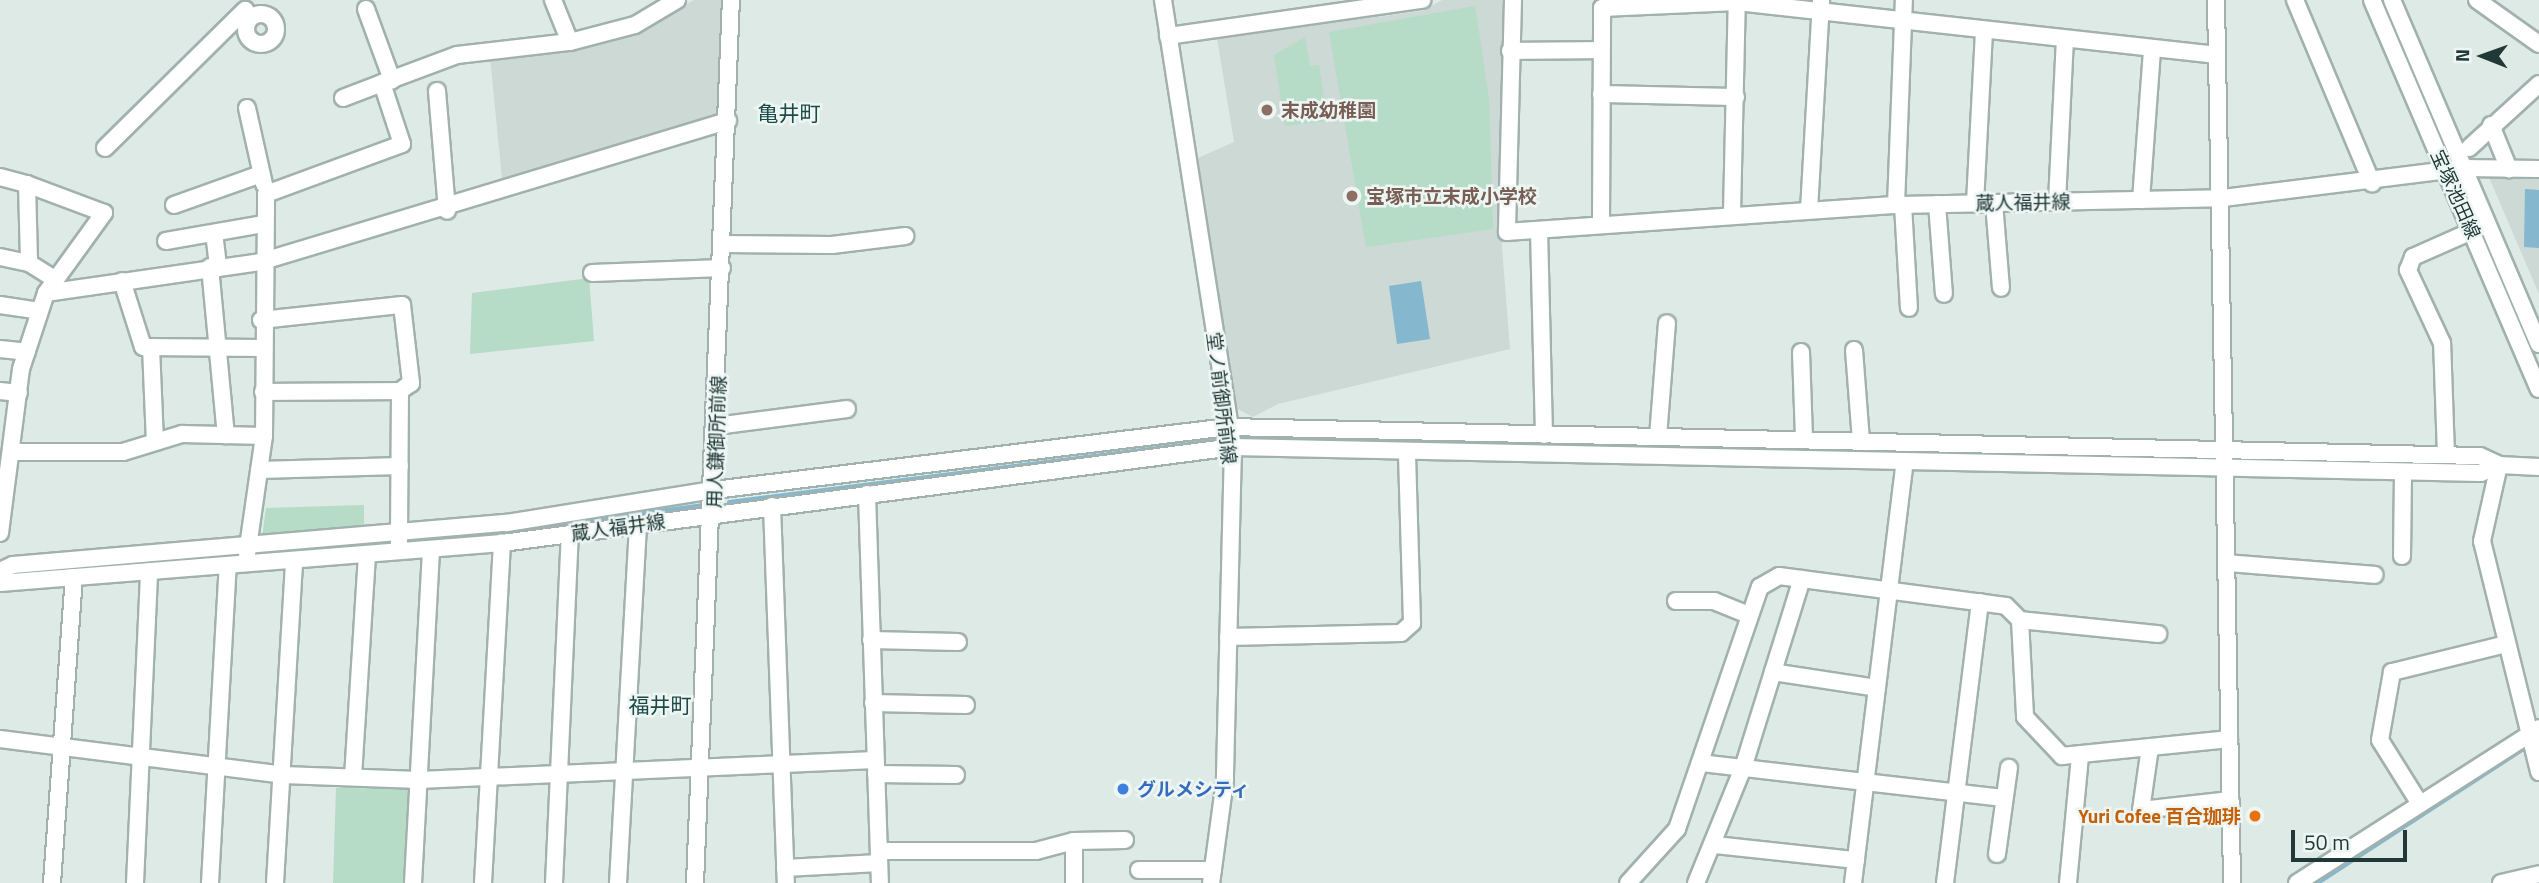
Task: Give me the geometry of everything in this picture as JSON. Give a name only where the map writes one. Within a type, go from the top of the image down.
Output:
[{"type":"street","points":[[553,0],[570,42]]},
{"type":"street","name":"用人鎌御所前線","points":[[695,883],[704,769],[731,0]]},
{"type":"street","name":"堂ノ前御所前線","points":[[1163,0],[1233,447],[1225,780],[1212,877]]},
{"type":"street","points":[[1168,36],[1422,0]]},
{"type":"street","points":[[1513,0],[1510,51],[1601,50]]},
{"type":"street","points":[[1904,0],[1900,205],[1909,308]]},
{"type":"street","points":[[2216,0],[2223,198],[2224,450],[2232,883]]},
{"type":"street","points":[[2295,0],[2372,183]]},
{"type":"street","name":"宝塚池田線","points":[[2372,0],[2539,389]]},
{"type":"street","points":[[2392,0],[2539,344]]},
{"type":"street","points":[[2477,0],[2539,44]]},
{"type":"street","points":[[343,98],[457,55],[570,42],[635,25],[674,1]]},
{"type":"street","points":[[1601,221],[1602,8],[1737,1],[1821,6],[1903,21],[2066,41],[2216,55]]},
{"type":"street","points":[[1732,214],[1737,1]]},
{"type":"street","points":[[1809,210],[1821,6]]},
{"type":"street","points":[[104,148],[245,9]]},
{"type":"street","points":[[266,194],[402,144],[366,9]]},
{"type":"street","points":[[1975,204],[1984,31]]},
{"type":"street","points":[[2057,202],[2066,41]]},
{"type":"street","points":[[2141,200],[2152,49]]},
{"type":"street","name":"蔵人福井線","points":[[1510,51],[1507,232],[1601,221],[1900,205],[2223,198],[2447,174],[2464,167],[2539,169]]},
{"type":"street","points":[[2469,148],[2491,125],[2539,84]]},
{"type":"street","points":[[437,91],[447,211]]},
{"type":"street","points":[[1601,94],[1736,97]]},
{"type":"street","points":[[246,564],[264,436],[260,262],[266,194],[247,108]]},
{"type":"street","points":[[46,293],[260,262],[447,211],[728,121]]},
{"type":"street","points":[[2491,125],[2510,169]]},
{"type":"street","points":[[174,205],[261,174]]},
{"type":"street","points":[[0,177],[27,184],[104,213],[55,279],[46,293],[40,311],[27,352],[19,393],[0,530]]},
{"type":"street","points":[[27,184],[29,263]]},
{"type":"street","points":[[1994,203],[2001,288]]},
{"type":"street","points":[[1937,204],[1944,294]]},
{"type":"street","points":[[166,241],[264,224]]},
{"type":"street","points":[[1539,230],[1544,435]]},
{"type":"street","points":[[2446,456],[2442,343],[2408,270],[2413,257],[2472,231]]},
{"type":"street","points":[[214,233],[226,435]]},
{"type":"street","points":[[723,244],[832,246],[905,236]]},
{"type":"street","points":[[0,257],[29,263],[55,279]]},
{"type":"street","points":[[592,273],[722,268]]},
{"type":"street","points":[[122,281],[143,347],[262,348]]},
{"type":"street","points":[[0,305],[40,311]]},
{"type":"street","points":[[261,320],[402,305],[411,383],[400,391],[263,392]]},
{"type":"street","points":[[1657,437],[1667,323]]},
{"type":"street","points":[[151,347],[155,442]]},
{"type":"street","points":[[0,349],[27,352]]},
{"type":"street","points":[[1854,350],[1861,442]]},
{"type":"street","points":[[1801,352],[1804,440]]},
{"type":"street","points":[[0,391],[19,393]]},
{"type":"street","points":[[399,543],[400,391]]},
{"type":"street","points":[[716,426],[847,409]]},
{"type":"street","points":[[2,579],[13,565],[248,545],[399,543],[714,490],[1228,427],[2480,456],[2499,465],[2539,467]]},
{"type":"street","points":[[10,445],[123,452],[182,435],[264,436]]},
{"type":"street","points":[[1574,435],[1574,454]]},
{"type":"street","name":"蔵人福井線","points":[[2,579],[74,577],[367,555],[399,543],[431,550],[502,543],[1233,447],[2403,472],[2481,473],[2499,465]]},
{"type":"street","points":[[1228,637],[1401,633],[1412,623],[1408,451]]},
{"type":"street","points":[[1853,883],[1905,461]]},
{"type":"street","points":[[2499,465],[2482,541],[2506,645],[2534,731],[2539,772]]},
{"type":"street","points":[[259,470],[400,466]]},
{"type":"street","points":[[2402,556],[2403,472]]},
{"type":"street","points":[[867,494],[880,883]]},
{"type":"street","points":[[772,506],[786,876],[879,857],[1036,851],[1074,841],[1125,840]]},
{"type":"street","points":[[618,883],[638,525]]},
{"type":"street","points":[[554,883],[570,534]]},
{"type":"street","points":[[482,883],[502,543]]},
{"type":"street","points":[[413,883],[431,550]]},
{"type":"street","points":[[354,778],[367,555]]},
{"type":"street","points":[[275,883],[295,561]]},
{"type":"street","points":[[2227,563],[2375,575]]},
{"type":"street","points":[[210,883],[228,566]]},
{"type":"street","points":[[135,883],[149,571]]},
{"type":"street","points":[[1628,883],[1677,829],[1760,587],[1779,576],[2006,606],[2020,620],[2158,634]]},
{"type":"street","points":[[52,883],[74,577]]},
{"type":"street","points":[[1696,883],[1715,845],[1743,768],[1802,579]]},
{"type":"street","points":[[1676,601],[1714,601],[1749,615]]},
{"type":"street","points":[[1945,883],[1954,790],[1980,602]]},
{"type":"street","points":[[2020,620],[2025,717],[2062,755],[2229,739]]},
{"type":"street","points":[[872,640],[958,642]]},
{"type":"street","points":[[2420,804],[2380,740],[2392,672],[2506,645]]},
{"type":"street","points":[[1773,672],[1877,688]]},
{"type":"street","points":[[873,703],[966,705]]},
{"type":"street","points":[[2297,883],[2534,731]]},
{"type":"street","points":[[0,739],[140,759],[282,775],[354,778],[419,780],[781,765],[875,767],[956,775]]},
{"type":"street","points":[[2150,747],[2141,810],[2230,800]]},
{"type":"street","points":[[2068,883],[2080,755]]},
{"type":"street","points":[[1701,763],[1954,790],[2004,798]]},
{"type":"street","points":[[1997,855],[2009,768]]},
{"type":"street","points":[[1074,841],[1074,883]]},
{"type":"street","points":[[1715,845],[1856,860]]},
{"type":"street","points":[[1139,870],[1212,877]]},
{"type":"street","points":[[2501,883],[2539,874]]},
{"type":"shaded area","points":[[694,0],[724,0],[720,117],[503,189],[490,57],[645,27]]},
{"type":"shaded area","name":"宝塚市立末成小学校","points":[[1442,0],[1507,0],[1501,234],[1510,349],[1278,404],[1253,417],[1236,408],[1198,158],[1234,142],[1217,38],[1422,11]]},
{"type":"shaded area","points":[[2488,175],[2539,175],[2539,294]]},
{"type":"green space","points":[[1475,6],[1489,99],[1493,229],[1366,247],[1329,32]]},
{"type":"green space","points":[[1305,37],[1310,66],[1319,65],[1327,121],[1285,126],[1274,55]]},
{"type":"green space","points":[[589,278],[594,341],[470,354],[472,293]]},
{"type":"green space","points":[[364,505],[364,530],[262,538],[266,508]]},
{"type":"green space","points":[[336,788],[410,789],[408,883],[333,883]]},
{"type":"water","points":[[2525,189],[2539,190],[2539,248],[2524,247]]},
{"type":"water","points":[[1421,281],[1430,339],[1397,344],[1389,286]]},
{"type":"waterway","points":[[1237,438],[1634,444]]},
{"type":"waterway","points":[[729,502],[1228,439]]},
{"type":"waterway","points":[[1646,445],[2190,457]]},
{"type":"waterway","points":[[514,530],[705,505]]},
{"type":"waterway","points":[[402,542],[505,531]]},
{"type":"waterway","points":[[329,549],[394,542]]},
{"type":"waterway","points":[[7,574],[61,570]]},
{"type":"waterway","points":[[2316,883],[2526,746]]},
{"type":"place","name":"末成幼稚園","points":[[1267,110]]},
{"type":"place","name":"宝塚市立末成小学校","points":[[1352,196]]},
{"type":"place","name":"グルメシティ","points":[[1123,789]]},
{"type":"place","name":"Yuri Cofee 百合珈琲","points":[[2255,816]]},
{"type":"district","name":"亀井町","points":[[789,113]]},
{"type":"district","name":"福井町","points":[[660,705]]}]
